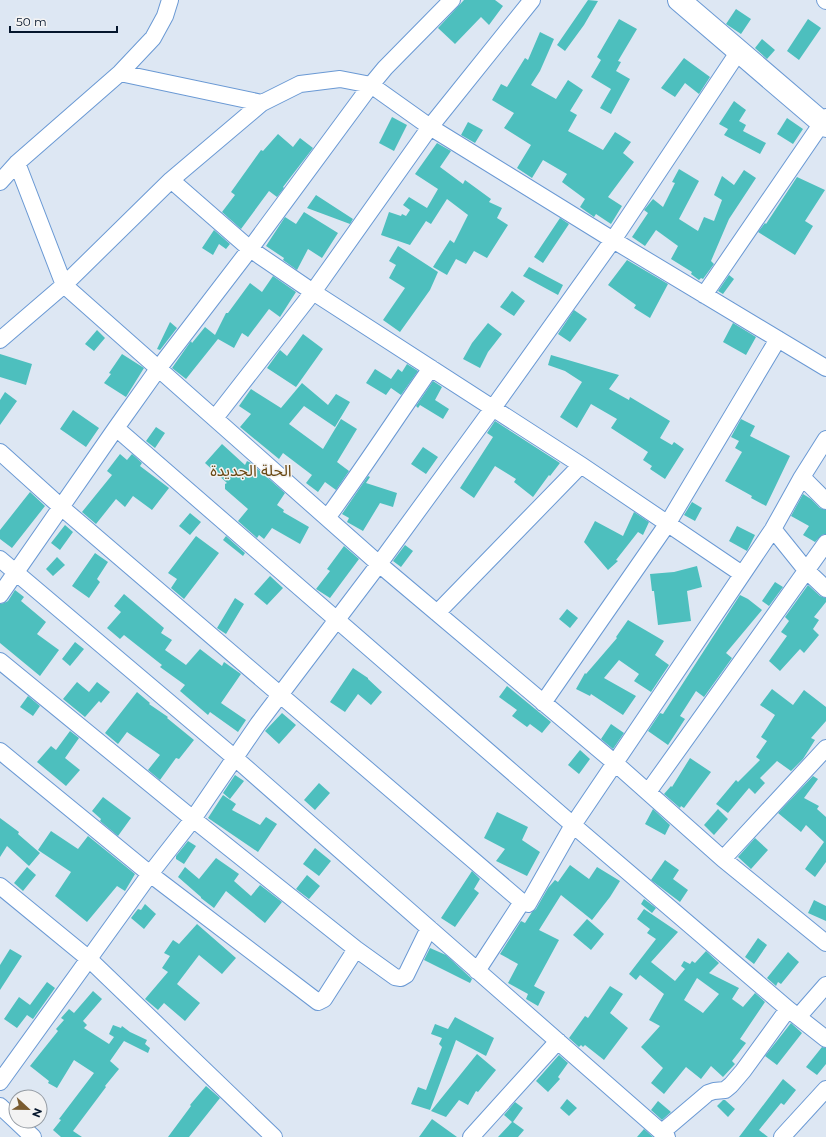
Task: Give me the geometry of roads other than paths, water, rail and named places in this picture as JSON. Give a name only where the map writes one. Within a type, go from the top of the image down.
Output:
[{"type":"main road","points":[[679,0],[824,122]]},
{"type":"street","points":[[0,182],[17,163],[120,73],[153,38],[165,16],[170,0]]},
{"type":"street","points":[[0,595],[158,369],[250,249],[371,85],[385,68],[452,0]]},
{"type":"street","points":[[215,418],[313,292],[430,127],[532,0]]},
{"type":"street","points":[[0,1082],[150,874],[193,819],[235,758],[493,408],[613,240],[739,52]]},
{"type":"street","points":[[120,73],[262,103]]},
{"type":"street","points":[[0,340],[64,285],[171,180],[262,103],[300,84],[340,79],[371,85],[430,127],[613,240],[826,368]]},
{"type":"street","points":[[704,295],[824,122]]},
{"type":"street","points":[[17,163],[64,285],[379,564],[615,763],[723,859],[826,943]]},
{"type":"street","points":[[171,180],[250,249],[313,292],[581,465],[742,574]]},
{"type":"street","points":[[543,703],[668,523],[778,339]]},
{"type":"street","points":[[327,518],[431,368]]},
{"type":"street","points":[[116,428],[573,825],[793,1013],[826,1039]]},
{"type":"street","points":[[0,452],[61,507],[522,902],[528,904],[573,825],[773,529],[802,477],[826,439]]},
{"type":"street","points":[[437,613],[581,465]]},
{"type":"street","points":[[802,477],[826,501]]},
{"type":"street","points":[[773,529],[806,570],[826,589]]},
{"type":"street","points":[[648,792],[826,543]]},
{"type":"street","points":[[0,559],[235,758],[665,1135],[708,1093],[725,1090],[731,1085],[793,1013],[826,986]]},
{"type":"street","points":[[0,661],[193,819],[356,949],[395,977],[401,978],[406,975],[429,928]]},
{"type":"street","points":[[723,859],[826,748]]},
{"type":"street","points":[[0,751],[150,874],[318,1002],[324,999],[356,949]]},
{"type":"street","points":[[0,886],[89,959],[274,1137]]},
{"type":"street","points":[[477,971],[522,902]]},
{"type":"street","points":[[471,1137],[558,1041]]},
{"type":"street","points":[[782,1137],[826,1089]]},
{"type":"street","points":[[0,1106],[8,1114]]},
{"type":"street","points":[[24,1129],[33,1137]]},
{"type":"district","name":"الحلة الجديدة","points":[[251,470]]}]
